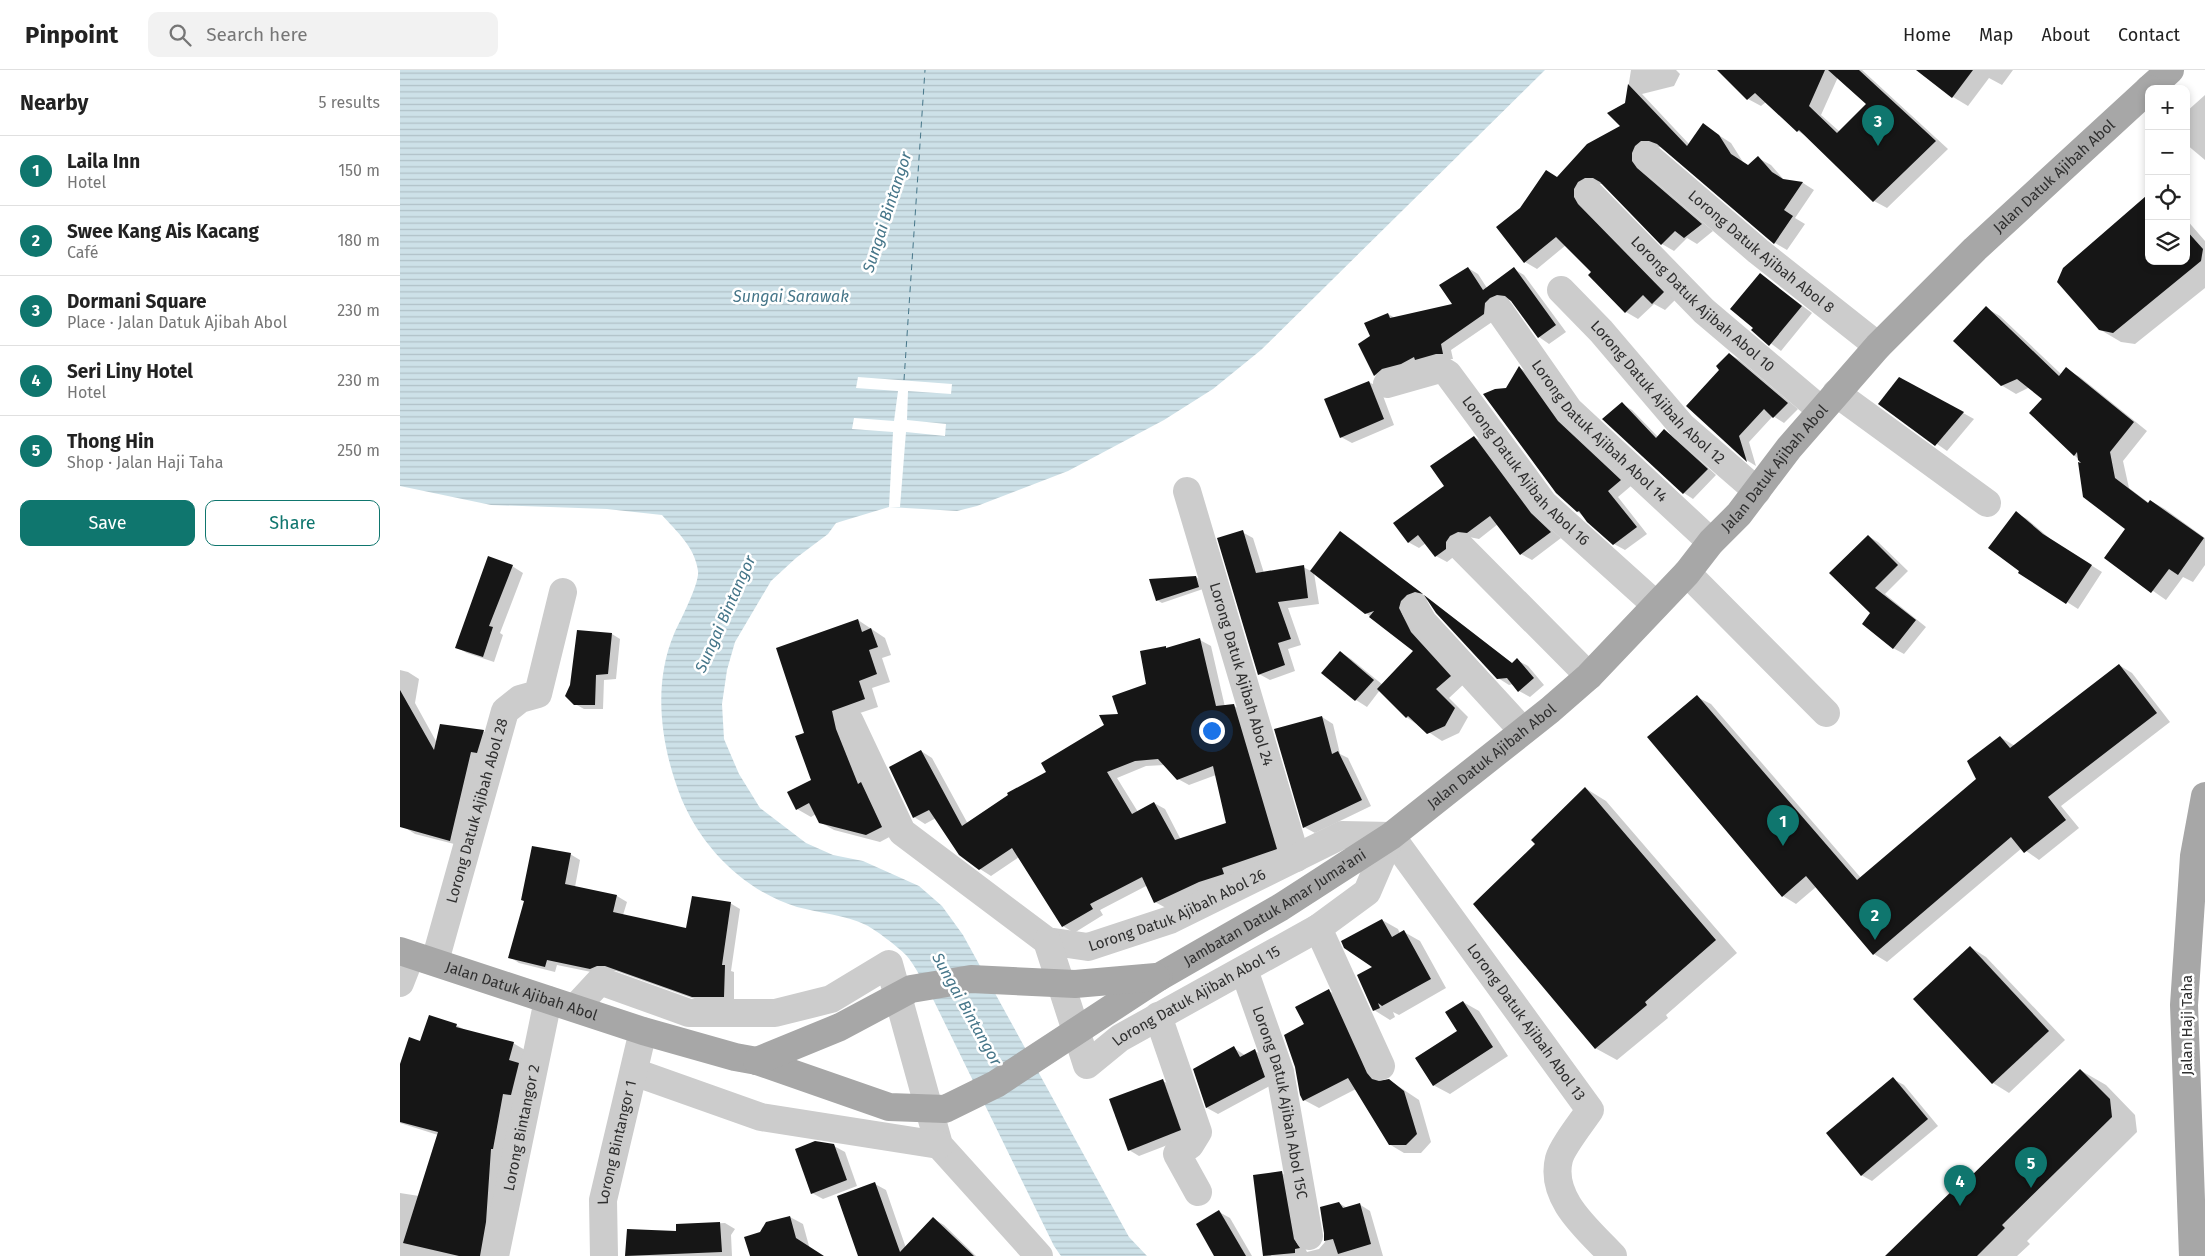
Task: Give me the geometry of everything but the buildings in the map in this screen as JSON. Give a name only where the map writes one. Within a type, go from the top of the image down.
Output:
[{"type":"main road","name":"Jalan Datuk Ajibah Abol","points":[[2153,85],[2170,70]]},
{"type":"main road","name":"Jalan Datuk Ajibah Abol","points":[[1390,836],[1523,732],[1589,676],[1687,573],[1710,542],[1739,514],[1828,401],[1878,346],[1975,249],[2145,93]]},
{"type":"main road","name":"Jalan Haji Taha","points":[[2193,1256],[2184,1005],[2194,856],[2205,796]]},
{"type":"main road","name":"Jambatan Datuk Amar Juma'ani","points":[[643,1031],[735,1057],[758,1060],[889,1107],[945,1109],[1003,1079],[1159,976],[1281,907],[1390,836]]},
{"type":"main road","name":"Jalan Datuk Ajibah Abol","points":[[415,956],[643,1031]]},
{"type":"main road","name":"Jambatan Datuk Amar Juma'ani","points":[[758,1060],[840,1028],[911,989],[971,979],[1074,984],[1159,976]]},
{"type":"street","name":"Lorong Datuk Ajibah Abol 8","points":[[1647,156],[1758,252],[1878,346]]},
{"type":"street","name":"Lorong Datuk Ajibah Abol 10","points":[[1589,193],[1704,311],[1828,401],[1987,503]]},
{"type":"street","name":"Lorong Datuk Ajibah Abol 12","points":[[1561,290],[1601,331],[1682,426],[1757,491]]},
{"type":"street","name":"Lorong Datuk Ajibah Abol 14","points":[[1499,310],[1569,410],[1710,542]]},
{"type":"street","name":"Lorong Datuk Ajibah Abol 16","points":[[1387,384],[1440,369],[1448,374],[1544,504],[1656,605]]},
{"type":"street","name":"Lorong Datuk Ajibah Abol 24","points":[[1187,492],[1296,858]]},
{"type":"street","points":[[1461,547],[1589,676]]},
{"type":"street","points":[[1687,573],[1826,713]]},
{"type":"street","name":"Lorong Datuk Ajibah Abol 28","points":[[415,956],[505,711],[520,699],[538,694],[563,592]]},
{"type":"street","points":[[1415,608],[1423,622],[1523,732]]},
{"type":"street","points":[[850,722],[902,832],[1046,941]]},
{"type":"street","name":"Lorong Datuk Ajibah Abol 26","points":[[1046,941],[1088,946],[1161,923],[1342,835],[1390,836]]},
{"type":"street","name":"Lorong Datuk Ajibah Abol 15","points":[[1046,941],[1087,1065],[1120,1038],[1318,928],[1367,892],[1390,836]]},
{"type":"street","name":"Lorong Datuk Ajibah Abol 13","points":[[1390,836],[1590,1110],[1559,1158],[1556,1181],[1563,1199],[1614,1256]]},
{"type":"street","points":[[1318,928],[1380,1066]]},
{"type":"street","points":[[400,983],[415,956]]},
{"type":"street","points":[[574,1008],[600,981],[689,1013],[775,1013],[831,999],[890,964],[939,1145],[1039,1256]]},
{"type":"street","name":"Lorong Datuk Ajibah Abol 15C","points":[[1244,970],[1280,1072],[1309,1236]]},
{"type":"street","name":"Lorong Bintangor 2","points":[[495,1256],[548,1000]]},
{"type":"street","points":[[1158,1016],[1198,1132],[1190,1145],[1177,1154],[1198,1192]]},
{"type":"street","name":"Lorong Bintangor 1","points":[[604,1256],[604,1200],[643,1031]]},
{"type":"street","points":[[634,1072],[760,1117],[939,1145]]},
{"type":"water","name":"Sungai Sarawak","points":[[400,70],[1545,70],[1261,350],[1213,389],[1164,420],[1068,471],[977,506],[957,511],[889,507],[836,523],[828,534],[796,558],[771,581],[735,642],[727,670],[722,704],[724,739],[739,774],[760,808],[806,843],[833,855],[863,861],[919,886],[942,906],[963,935],[1129,1237],[1147,1256],[1061,1256],[1054,1246],[930,993],[906,955],[866,925],[841,916],[797,907],[778,900],[760,890],[728,866],[702,835],[682,800],[675,780],[664,738],[661,696],[667,654],[693,593],[698,571],[689,547],[662,515],[607,509],[491,505],[400,486]]},
{"type":"pier","points":[[858,377],[952,384],[951,394],[908,391],[907,420],[946,424],[945,436],[906,432],[900,507],[889,507],[893,432],[852,429],[854,418],[894,421],[898,391],[856,388]]},
{"type":"ferry route","points":[[904,380],[925,70]]},
{"type":"place","name":"Dormani Square","points":[[1878,146]]},
{"type":"place","name":"Laila Inn","points":[[1783,846]]},
{"type":"place","name":"Swee Kang Ais Kacang","points":[[1875,940]]},
{"type":"place","name":"Thong Hin","points":[[2031,1188]]},
{"type":"place","name":"Seri Liny Hotel","points":[[1960,1206]]},
{"type":"water label","name":"Sungai Bintangor","points":[[887,212]]},
{"type":"water label","name":"Sungai Bintangor","points":[[725,614]]},
{"type":"water label","name":"Sungai Bintangor","points":[[967,1009]]}]
